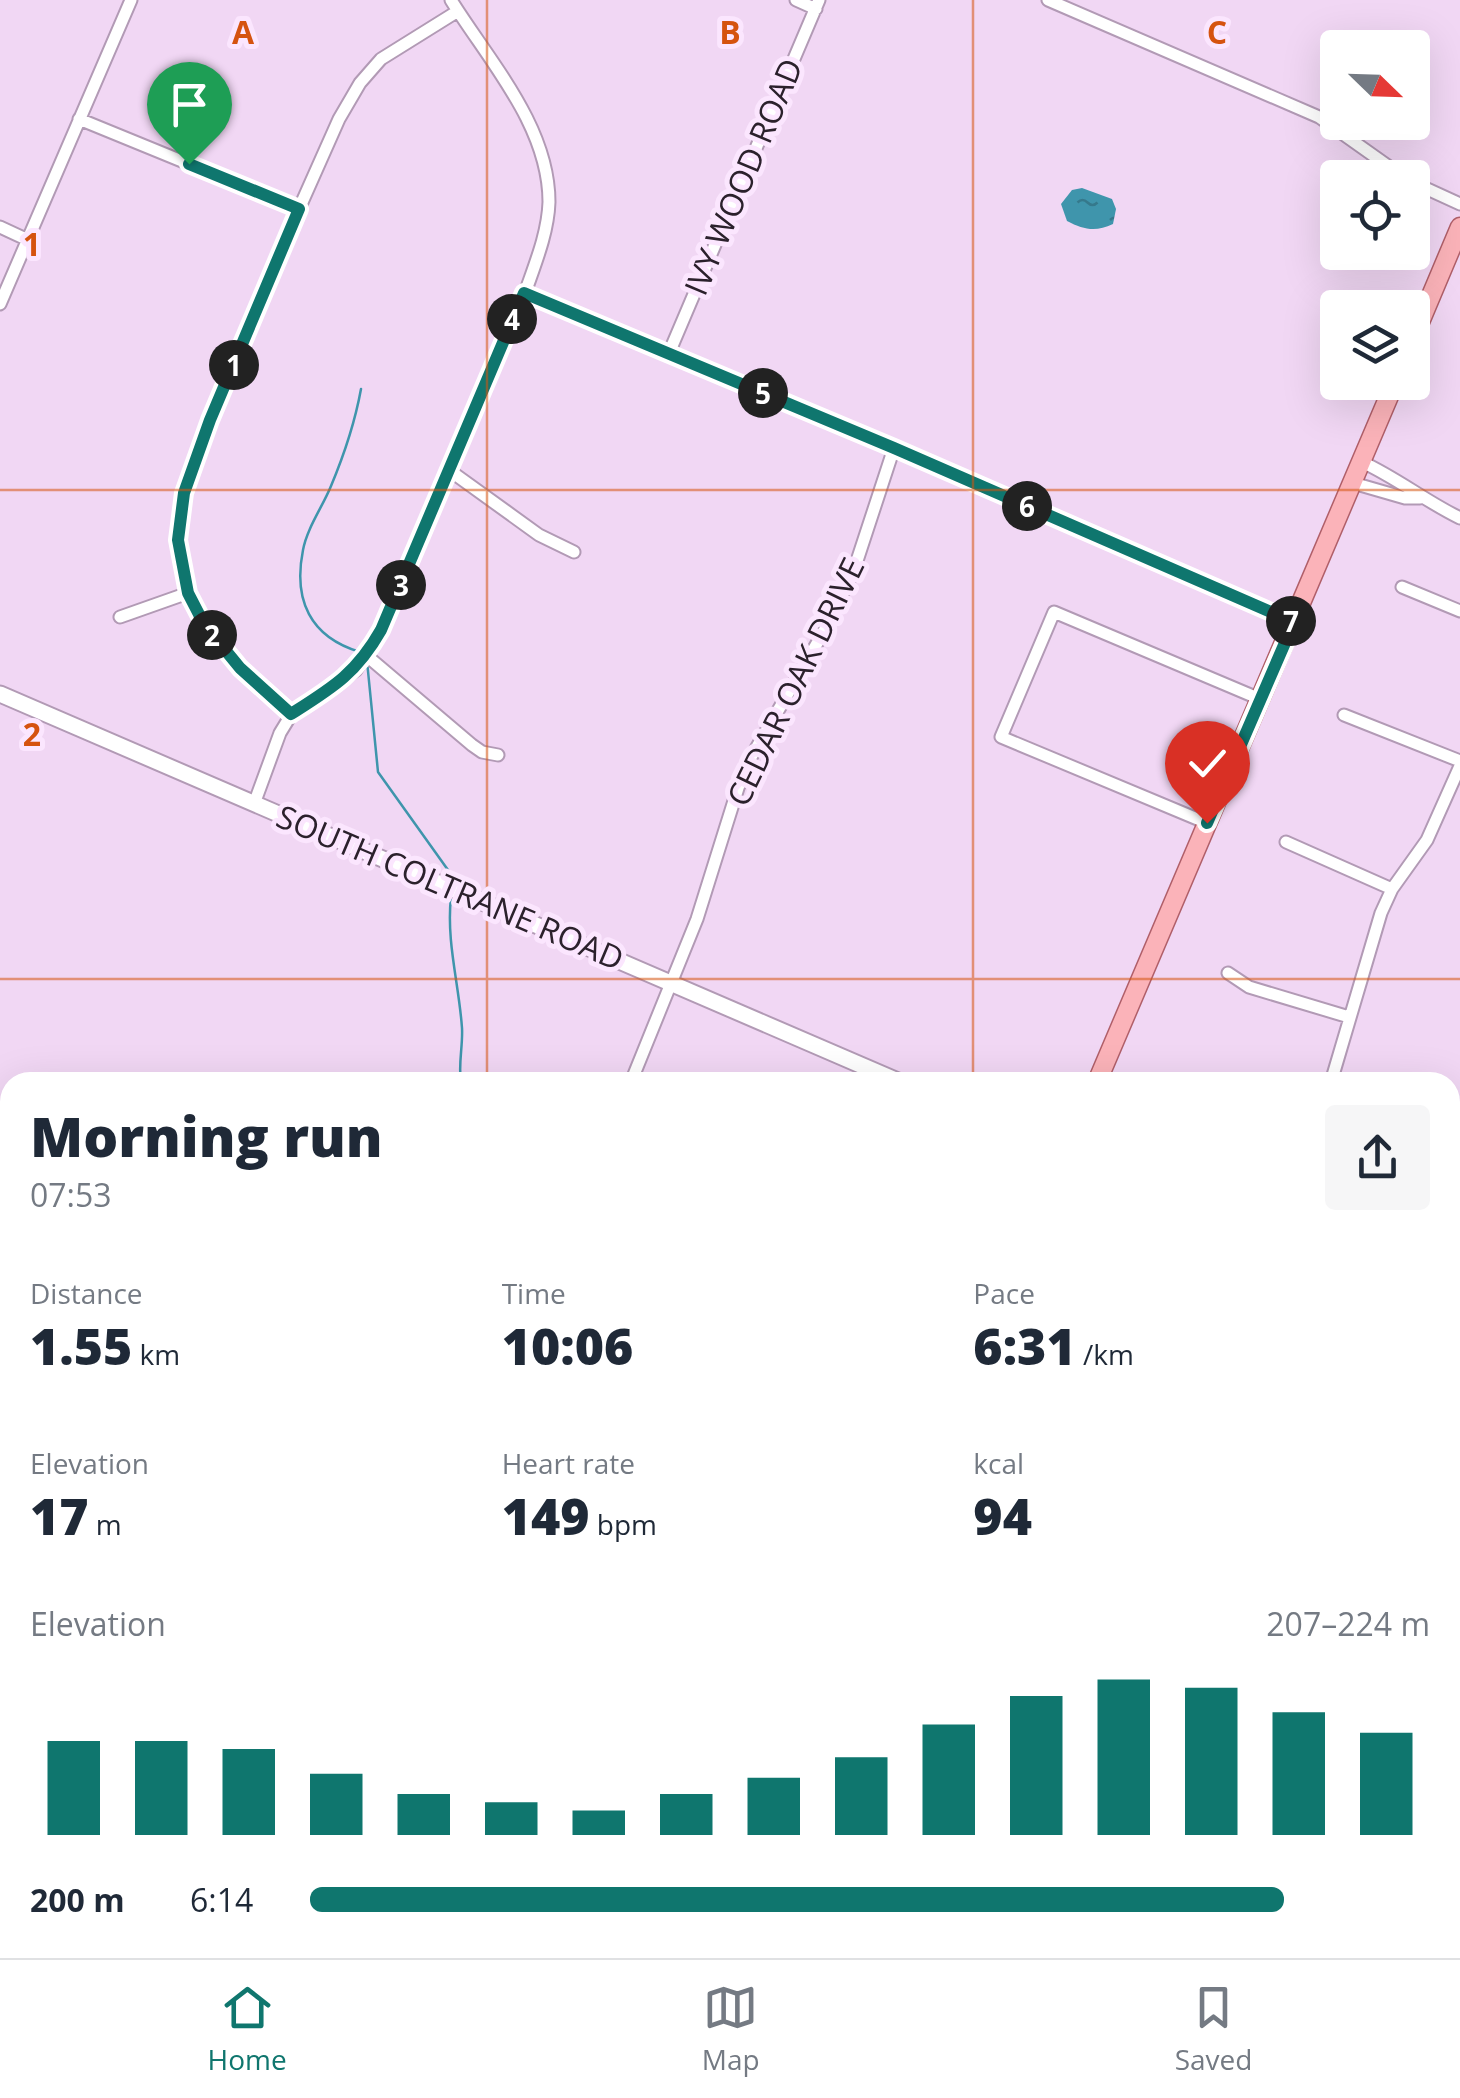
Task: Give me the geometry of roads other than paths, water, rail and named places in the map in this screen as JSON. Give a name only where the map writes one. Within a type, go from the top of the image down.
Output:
[{"type":"main road","points":[[1430,298],[1460,227]]},
{"type":"main road","points":[[1101,1072],[1388,400]]},
{"type":"main road","name":"SOUTH COLTRANE ROAD","points":[[0,694],[877,1072]]},
{"type":"street","points":[[0,304],[130,0]]},
{"type":"street","points":[[796,0],[818,4]]},
{"type":"street","points":[[1048,0],[1319,118],[1379,160]]},
{"type":"street","name":"IVY WOOD ROAD","points":[[668,354],[818,4]]},
{"type":"street","points":[[254,804],[291,714],[334,688],[365,659],[381,630],[541,245],[548,202],[541,150],[527,121],[454,6],[371,68],[339,119],[210,420],[184,493],[178,540],[188,593],[221,646],[291,714]]},
{"type":"street","points":[[80,119],[299,209]]},
{"type":"street","points":[[1430,190],[1460,204]]},
{"type":"street","points":[[0,227],[28,240]]},
{"type":"street","points":[[524,293],[1294,622]]},
{"type":"street","name":"CEDAR OAK DRIVE","points":[[635,1072],[697,919],[750,759],[823,633],[853,572],[894,448]]},
{"type":"street","points":[[1362,462],[1460,518]]},
{"type":"street","points":[[449,470],[539,534],[574,552]]},
{"type":"street","points":[[1353,483],[1405,498],[1420,498]]},
{"type":"street","points":[[1402,587],[1460,612]]},
{"type":"street","points":[[120,617],[188,593]]},
{"type":"street","points":[[1207,823],[1001,737],[1054,612],[1260,699]]},
{"type":"street","points":[[365,659],[472,746],[498,755]]},
{"type":"street","points":[[1335,1072],[1381,912],[1427,840],[1460,764],[1344,715]]},
{"type":"street","points":[[1286,842],[1392,890]]},
{"type":"street","points":[[1228,973],[1250,987],[1349,1017]]},
{"type":"water","points":[[1082,188],[1112,199],[1116,209],[1113,224],[1090,229],[1067,221],[1061,204],[1072,190]]},
{"type":"waterway","points":[[360,652],[329,637],[317,626],[303,600],[301,568],[305,542],[340,462],[361,389]]},
{"type":"waterway","points":[[367,661],[378,772],[453,877],[452,884]]},
{"type":"waterway","points":[[451,897],[451,946],[462,1028],[460,1072]]}]
